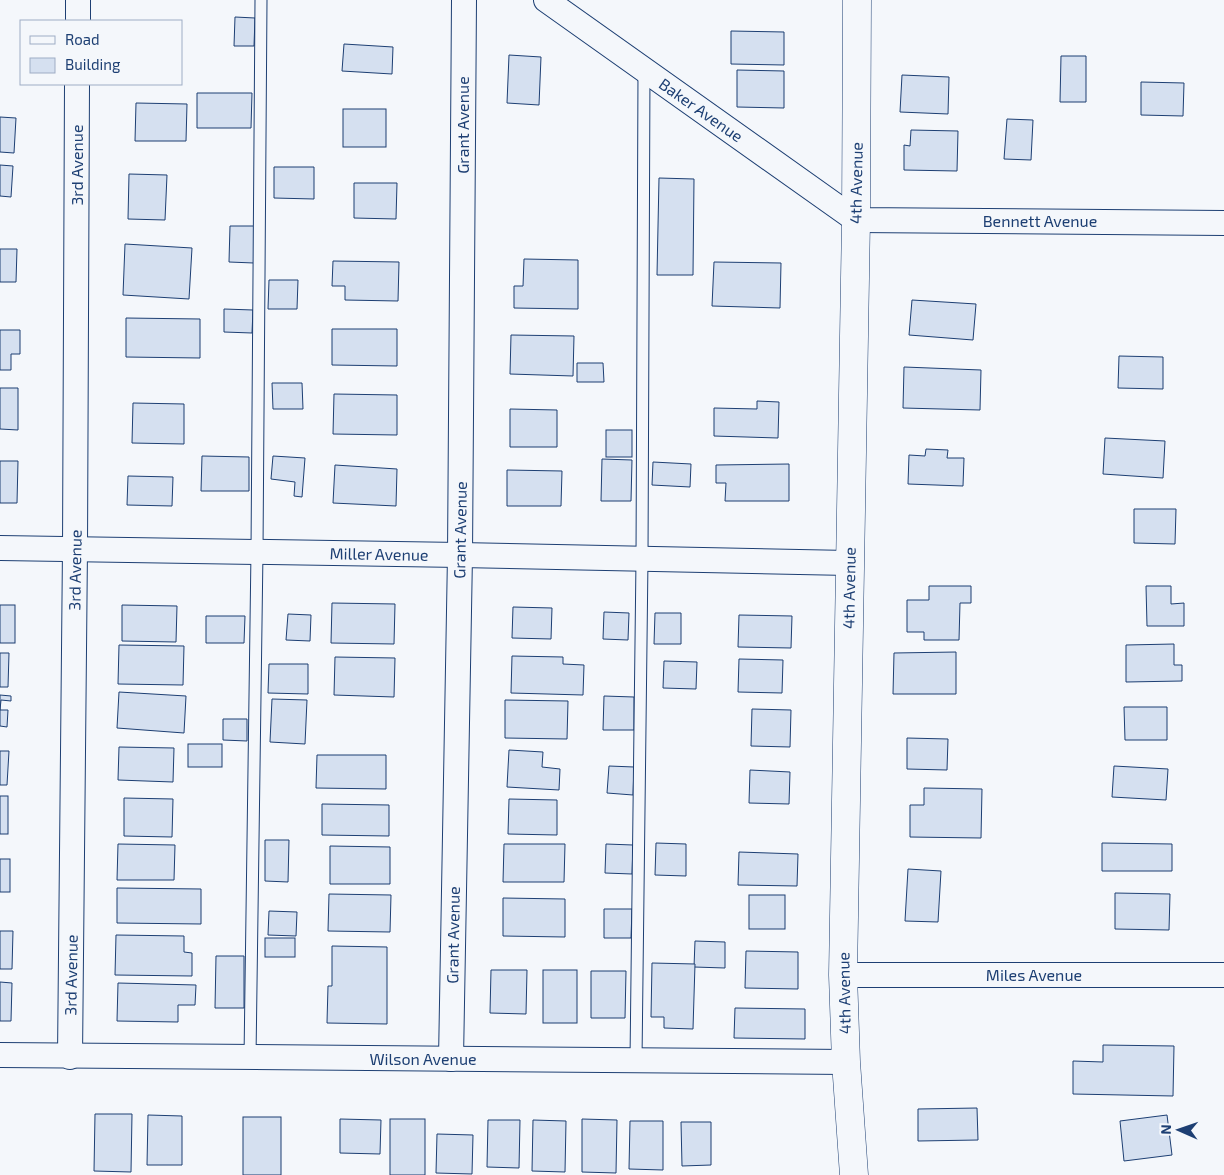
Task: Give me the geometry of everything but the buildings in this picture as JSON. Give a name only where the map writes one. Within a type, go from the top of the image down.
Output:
[{"type":"street","points":[[78,0],[78,20]]},
{"type":"street","name":"Grant Avenue","points":[[451,1059],[460,555],[464,0]]},
{"type":"street","name":"Baker Avenue","points":[[546,0],[856,220]]},
{"type":"street","name":"4th Avenue","points":[[854,1175],[846,1062],[843,975],[856,220],[857,0]]},
{"type":"street","name":"3rd Avenue","points":[[70,1056],[77,85]]},
{"type":"street","name":"Bennett Avenue","points":[[856,220],[1224,223]]},
{"type":"street","name":"Miller Avenue","points":[[0,548],[849,563]]},
{"type":"street","name":"Miles Avenue","points":[[843,975],[1224,975]]},
{"type":"street","name":"Wilson Avenue","points":[[0,1055],[846,1062]]},
{"type":"lane","points":[[250,1058],[257,552],[261,0]]},
{"type":"lane","points":[[636,1060],[642,559],[644,70]]}]
